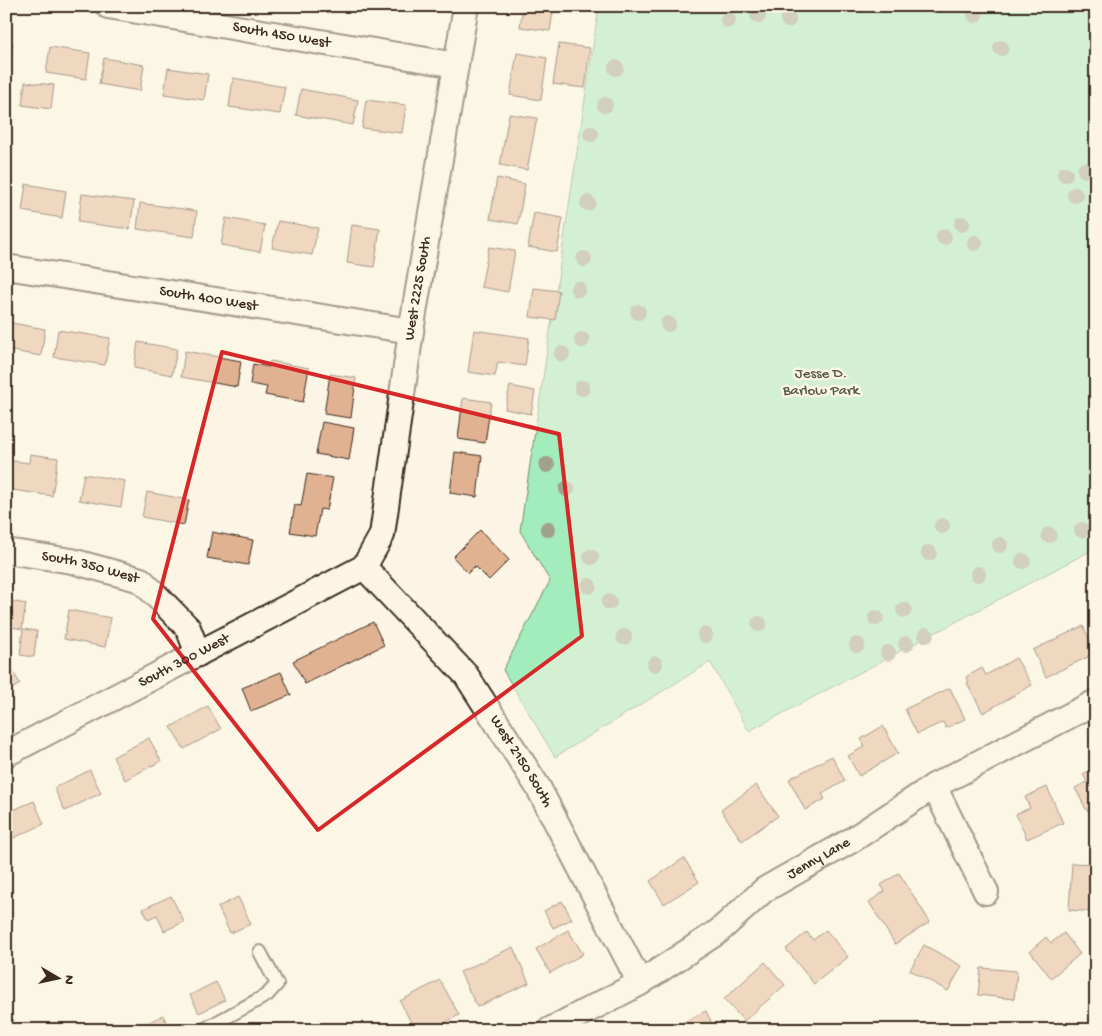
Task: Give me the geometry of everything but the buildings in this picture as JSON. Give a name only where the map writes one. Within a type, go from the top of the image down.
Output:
[{"type":"street","name":"South 450 West","points":[[108,6],[456,65]]},
{"type":"street","name":"West 2225 South","points":[[364,567],[382,535],[411,331],[466,6]]},
{"type":"street","name":"South 400 West","points":[[6,267],[411,331]]},
{"type":"street","name":"South 350 West","points":[[6,551],[72,561],[141,580],[188,628],[198,654]]},
{"type":"street","name":"South 300 West","points":[[6,754],[364,567]]},
{"type":"street","name":"West 2150 South","points":[[364,567],[466,675],[538,787],[640,983]]},
{"type":"street","name":"Jenny Lane","points":[[550,1030],[640,983],[719,930],[764,890],[852,840],[934,786],[1096,702]]},
{"type":"street","points":[[934,786],[986,892]]},
{"type":"lane","points":[[203,1030],[267,995],[277,984],[260,952]]},
{"type":"highlighted area","points":[[222,352],[559,434],[582,636],[318,830],[153,619]]},
{"type":"green space","name":"Jesse D. Barlow Park","points":[[599,6],[1096,6],[1096,548],[749,731],[710,662],[555,757],[503,670],[550,581],[520,531]]}]
